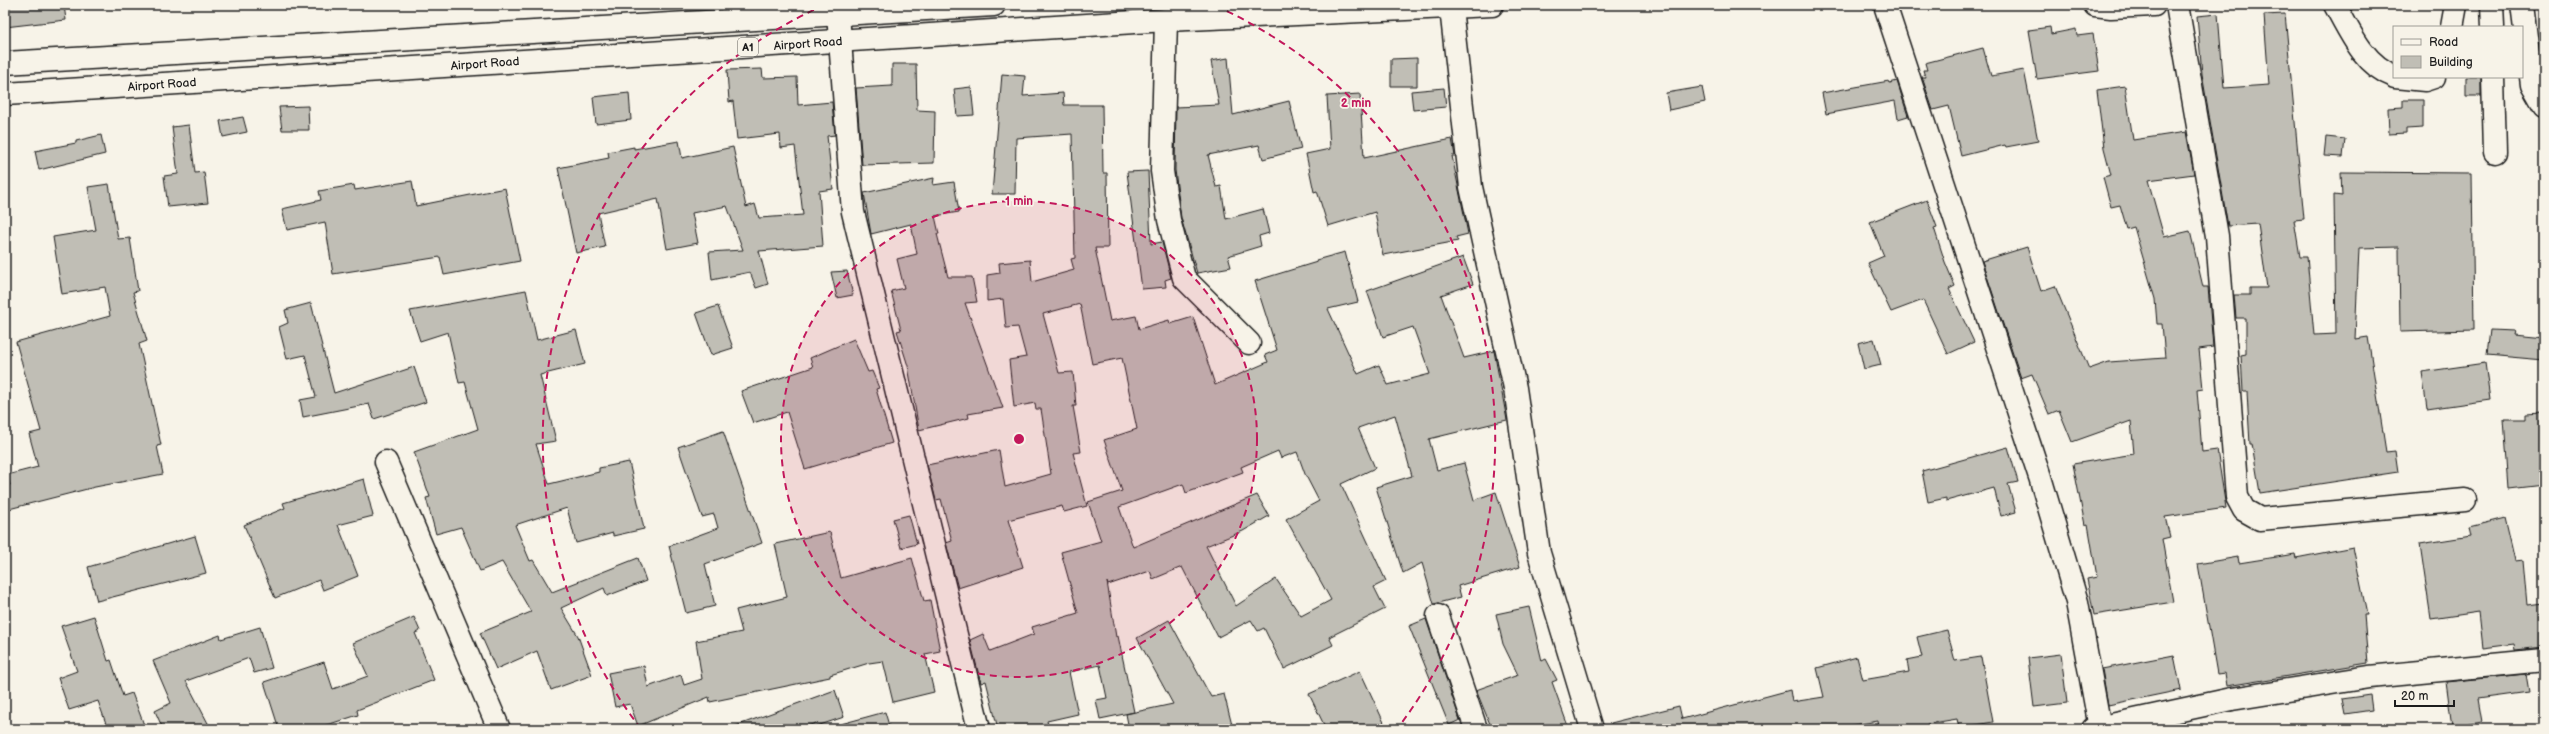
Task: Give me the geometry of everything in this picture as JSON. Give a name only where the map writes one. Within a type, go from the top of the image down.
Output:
[{"type":"main road","name":"A1","points":[[5,63],[994,5]]},
{"type":"main road","name":"Airport Road","points":[[5,94],[1166,20],[1492,5]]},
{"type":"main road","points":[[1885,5],[2040,478],[2077,602],[2096,728],[2232,699],[2369,677],[2544,660]]},
{"type":"main road","points":[[2096,5],[2111,7],[2154,5]]},
{"type":"main road","points":[[2176,5],[2217,236],[2237,497],[2244,510],[2260,519],[2465,500]]},
{"type":"main road","points":[[2335,5],[2359,49],[2383,72],[2393,76]]},
{"type":"main road","points":[[2452,26],[2456,5]]},
{"type":"main road","points":[[2492,5],[2493,26]]},
{"type":"main road","points":[[2522,5],[2532,85],[2544,106]]},
{"type":"main road","points":[[1451,8],[1471,188],[1515,388],[1539,553],[1592,729]]},
{"type":"main road","points":[[838,14],[853,212],[980,729]]},
{"type":"main road","points":[[1166,20],[1162,171],[1169,220],[1184,278],[1249,343]]},
{"type":"main road","points":[[2405,78],[2425,80],[2431,78]]},
{"type":"main road","points":[[2494,78],[2495,152]]},
{"type":"main road","points":[[386,462],[499,729]]},
{"type":"main road","points":[[1438,616],[1476,729]]},
{"type":"building","points":[[5,5],[64,5],[66,20],[5,27]]},
{"type":"building","points":[[2218,14],[2224,88],[2269,85],[2264,15],[2285,14],[2304,219],[2294,220],[2300,257],[2307,257],[2314,335],[2336,334],[2334,195],[2342,196],[2341,172],[2472,173],[2474,330],[2400,332],[2399,247],[2359,248],[2355,339],[2368,337],[2386,452],[2395,451],[2398,472],[2260,493],[2252,444],[2250,444],[2247,392],[2243,392],[2241,355],[2246,354],[2246,318],[2236,318],[2234,295],[2250,295],[2250,288],[2267,288],[2258,224],[2228,226],[2202,74],[2197,16]]},
{"type":"building","points":[[2050,27],[2051,34],[2076,29],[2077,36],[2093,34],[2099,71],[2037,79],[2029,30]]},
{"type":"building","points":[[1983,48],[1991,76],[2024,70],[2038,141],[2006,147],[2005,145],[1961,156],[1949,106],[1933,110],[1922,77],[1925,77],[1923,70],[1927,70],[1925,63]]},
{"type":"building","points":[[1228,58],[1233,115],[1289,101],[1301,149],[1263,159],[1259,145],[1208,155],[1216,187],[1221,186],[1226,219],[1263,209],[1269,233],[1259,236],[1261,246],[1228,256],[1231,267],[1197,273],[1181,218],[1175,170],[1176,107],[1219,105],[1211,61]]},
{"type":"building","points":[[1417,58],[1417,86],[1391,86],[1391,59]]},
{"type":"building","points":[[892,64],[916,64],[917,110],[935,111],[934,163],[862,165],[856,88],[892,86]]},
{"type":"building","points":[[762,69],[763,78],[797,77],[798,105],[832,102],[835,135],[827,136],[833,189],[819,191],[823,246],[759,251],[768,284],[756,288],[750,272],[712,280],[709,252],[743,250],[727,206],[692,213],[698,243],[667,249],[658,199],[598,213],[605,247],[576,253],[558,168],[609,158],[608,152],[634,147],[634,149],[679,141],[682,158],[733,147],[746,207],[755,204],[759,218],[803,215],[795,146],[781,148],[780,134],[737,139],[733,101],[729,102],[727,70]]},
{"type":"building","points":[[1002,74],[1025,76],[1023,96],[1063,93],[1064,105],[1102,105],[1103,173],[1107,173],[1108,248],[1095,248],[1110,321],[1136,316],[1139,329],[1169,320],[1170,324],[1193,317],[1215,385],[1268,362],[1265,355],[1277,350],[1255,281],[1317,262],[1316,260],[1345,252],[1358,302],[1328,309],[1358,374],[1379,365],[1388,385],[1430,374],[1413,327],[1383,337],[1367,291],[1463,257],[1473,284],[1441,295],[1464,358],[1494,351],[1507,420],[1429,439],[1437,470],[1464,463],[1474,500],[1496,492],[1520,567],[1458,586],[1461,597],[1434,604],[1422,563],[1403,573],[1376,487],[1412,476],[1395,415],[1358,428],[1375,468],[1341,484],[1386,581],[1374,587],[1385,609],[1329,637],[1333,645],[1284,669],[1264,628],[1258,631],[1251,620],[1218,637],[1182,567],[1153,579],[1150,571],[1108,585],[1107,582],[1116,637],[1118,636],[1134,712],[1100,719],[1096,700],[1107,698],[1100,665],[1069,672],[1078,714],[1047,721],[1049,729],[998,729],[986,681],[981,683],[970,640],[983,634],[990,651],[1034,634],[1032,627],[1078,613],[1061,552],[1101,541],[1088,502],[1122,491],[1104,440],[1137,429],[1122,358],[1092,364],[1080,304],[1043,314],[1059,373],[1073,372],[1076,406],[1073,406],[1081,452],[1073,453],[1087,506],[1064,512],[1062,506],[1008,520],[1023,567],[958,588],[946,543],[952,541],[941,499],[936,500],[927,465],[999,450],[1005,487],[1051,474],[1041,409],[1036,409],[1035,403],[1014,407],[1009,360],[1026,357],[1018,327],[1006,328],[1003,299],[987,301],[987,275],[1000,273],[999,263],[1030,260],[1032,282],[1074,270],[1071,259],[1075,258],[1072,134],[1016,138],[1015,194],[992,194]],"holes":[[[1278,451],[1281,458],[1297,452],[1305,474],[1319,501],[1286,519],[1331,600],[1301,616],[1276,579],[1236,606],[1206,546],[1243,531],[1269,516],[1257,495],[1133,547],[1119,507],[1183,484],[1186,493],[1243,472],[1241,467]]]},
{"type":"building","points":[[2466,78],[2481,78],[2481,96],[2466,96]]},
{"type":"building","points":[[1889,81],[1890,83],[1897,81],[1908,116],[1898,119],[1895,101],[1826,114],[1822,93]]},
{"type":"building","points":[[2125,86],[2133,140],[2186,132],[2194,174],[2148,180],[2164,237],[2190,231],[2203,287],[2208,287],[2213,347],[2199,349],[2203,389],[2197,390],[2202,452],[2217,450],[2226,508],[2165,517],[2170,537],[2162,539],[2173,602],[2094,615],[2087,579],[2097,577],[2088,524],[2085,525],[2073,464],[2134,454],[2131,421],[2072,442],[2059,410],[2049,414],[2032,374],[2021,378],[1982,261],[2027,247],[2041,291],[2055,286],[2089,369],[2109,362],[2165,358],[2162,324],[2157,324],[2155,299],[2134,227],[2127,229],[2120,205],[2111,207],[2103,177],[2111,175],[2104,148],[2097,90]]},
{"type":"building","points":[[971,87],[974,115],[957,116],[954,89]]},
{"type":"building","points":[[1702,87],[1705,102],[1669,110],[1666,93]]},
{"type":"building","points":[[1444,88],[1446,107],[1413,110],[1411,91]]},
{"type":"building","points":[[629,93],[631,120],[596,124],[593,97]]},
{"type":"building","points":[[1360,94],[1364,158],[1452,139],[1455,156],[1452,156],[1468,234],[1456,237],[1458,241],[1383,255],[1375,212],[1328,226],[1317,191],[1314,192],[1306,154],[1330,149],[1327,96]]},
{"type":"building","points":[[2403,100],[2423,100],[2423,128],[2406,129],[2406,133],[2389,134],[2388,108],[2403,107]]},
{"type":"building","points":[[308,106],[309,130],[282,130],[279,107]]},
{"type":"building","points":[[243,117],[247,132],[223,137],[220,121]]},
{"type":"building","points":[[189,125],[195,173],[204,172],[208,203],[168,207],[164,176],[178,174],[172,127]]},
{"type":"building","points":[[101,135],[105,154],[39,170],[35,151],[76,143],[76,141]]},
{"type":"building","points":[[2326,137],[2345,139],[2343,157],[2324,156]]},
{"type":"building","points":[[1148,171],[1151,244],[1162,242],[1171,278],[1165,280],[1166,287],[1142,289],[1127,172]]},
{"type":"building","points":[[934,178],[933,185],[954,182],[959,212],[935,216],[939,234],[937,234],[948,277],[972,277],[977,302],[965,303],[1003,408],[968,414],[969,418],[919,430],[908,366],[897,331],[901,330],[891,291],[904,288],[897,259],[917,254],[911,224],[871,234],[864,193]]},
{"type":"building","points":[[412,181],[416,206],[505,188],[520,261],[444,275],[440,257],[333,274],[325,222],[287,230],[282,209],[321,200],[319,191],[354,185],[355,190]]},
{"type":"building","points":[[109,184],[118,239],[130,238],[138,291],[133,292],[147,341],[139,344],[161,445],[157,446],[163,474],[95,487],[5,510],[5,487],[10,485],[7,475],[38,467],[29,434],[41,431],[16,342],[110,316],[105,287],[62,294],[53,237],[96,230],[88,187]]},
{"type":"building","points":[[1927,200],[1937,227],[1934,228],[1945,262],[1955,286],[1949,289],[1974,342],[1948,354],[1923,300],[1891,312],[1868,263],[1884,256],[1870,222]]},
{"type":"building","points":[[847,271],[853,295],[837,298],[831,272]]},
{"type":"building","points":[[526,290],[537,340],[576,330],[585,364],[540,375],[556,441],[536,444],[549,484],[599,472],[599,468],[629,462],[644,529],[613,536],[613,533],[576,543],[567,508],[515,525],[530,561],[533,560],[552,592],[638,558],[646,581],[607,596],[604,588],[561,608],[578,636],[592,675],[551,690],[537,651],[496,669],[480,633],[531,612],[502,562],[480,571],[461,527],[436,534],[426,498],[430,497],[414,452],[478,429],[465,382],[459,383],[448,332],[420,341],[410,311]]},
{"type":"building","points":[[311,303],[334,393],[414,367],[426,402],[374,419],[369,404],[303,417],[300,400],[316,397],[305,355],[287,359],[279,327],[288,323],[285,310]]},
{"type":"building","points":[[718,306],[733,348],[711,355],[696,313]]},
{"type":"building","points":[[2490,330],[2514,331],[2513,335],[2544,338],[2544,360],[2487,355]]},
{"type":"building","points":[[854,339],[868,372],[872,371],[879,388],[876,389],[892,443],[805,469],[787,412],[753,423],[741,391],[813,367],[810,358]]},
{"type":"building","points":[[1874,339],[1881,365],[1864,369],[1858,343]]},
{"type":"building","points":[[2485,363],[2490,400],[2427,409],[2422,372]]},
{"type":"building","points":[[2544,413],[2544,485],[2509,489],[2504,419],[2526,419],[2526,414]]},
{"type":"building","points":[[723,431],[762,543],[705,564],[715,606],[686,613],[669,546],[718,528],[714,514],[702,517],[678,447]]},
{"type":"building","points":[[2008,447],[2018,482],[2008,484],[2016,512],[2001,516],[1994,488],[1946,501],[1946,498],[1928,502],[1922,471]]},
{"type":"building","points":[[364,479],[373,516],[338,525],[358,576],[323,590],[319,580],[275,598],[244,525],[285,508],[283,503]]},
{"type":"building","points":[[909,515],[917,544],[901,548],[893,519]]},
{"type":"building","points":[[2505,518],[2515,561],[2524,560],[2528,605],[2544,603],[2544,647],[2515,650],[2514,644],[2483,648],[2479,612],[2431,619],[2420,544],[2471,536],[2469,527]]},
{"type":"building","points":[[830,532],[841,578],[912,558],[924,601],[930,600],[940,651],[925,654],[934,692],[893,702],[883,661],[869,663],[830,675],[830,677],[710,702],[709,697],[638,726],[630,704],[615,707],[608,673],[644,666],[648,687],[681,675],[684,685],[702,679],[696,641],[742,632],[736,610],[787,597],[775,544]]},
{"type":"building","points":[[195,536],[206,573],[97,601],[88,567]]},
{"type":"building","points":[[2353,547],[2367,615],[2364,615],[2368,663],[2227,686],[2225,673],[2217,674],[2198,564],[2238,557],[2239,563],[2295,554],[2296,558]]},
{"type":"building","points":[[1529,607],[1542,661],[1546,659],[1557,680],[1552,682],[1569,729],[1492,729],[1476,690],[1518,675],[1503,644],[1496,614]]},
{"type":"building","points":[[94,616],[108,661],[111,660],[123,696],[132,693],[144,725],[133,729],[108,729],[98,701],[69,710],[58,678],[77,671],[61,626]]},
{"type":"building","points":[[414,617],[420,631],[415,633],[434,680],[357,710],[358,715],[314,729],[279,729],[264,682],[324,662],[333,689],[368,676],[353,643]]},
{"type":"building","points":[[1426,619],[1460,720],[1449,725],[1409,626]]},
{"type":"building","points":[[1169,620],[1211,697],[1224,694],[1233,729],[1129,729],[1126,714],[1173,704],[1137,638]]},
{"type":"building","points":[[260,627],[272,668],[254,673],[249,658],[186,681],[211,729],[163,729],[155,711],[171,703],[153,661],[220,635],[221,639]]},
{"type":"building","points":[[1947,630],[1955,661],[1981,657],[1993,722],[1959,728],[1957,719],[1927,724],[1928,729],[1879,729],[1878,721],[1831,729],[1612,729],[1611,723],[1679,706],[1682,719],[1790,690],[1792,702],[1824,697],[1817,668],[1857,657],[1863,680],[1909,672],[1907,660],[1922,657],[1917,637]]},
{"type":"building","points":[[2061,654],[2067,703],[2034,707],[2028,658]]},
{"type":"building","points":[[2174,655],[2181,690],[2108,705],[2102,669]]},
{"type":"building","points":[[1360,671],[1387,729],[1326,729],[1309,694]]},
{"type":"building","points":[[2526,674],[2529,692],[2478,699],[2482,722],[2452,727],[2446,682]]},
{"type":"building","points":[[835,690],[844,717],[817,726],[816,723],[798,729],[733,729],[733,727]]},
{"type":"building","points":[[2370,695],[2372,710],[2345,714],[2342,699]]},
{"type":"building","points":[[885,712],[890,729],[842,729],[841,724]]}]
